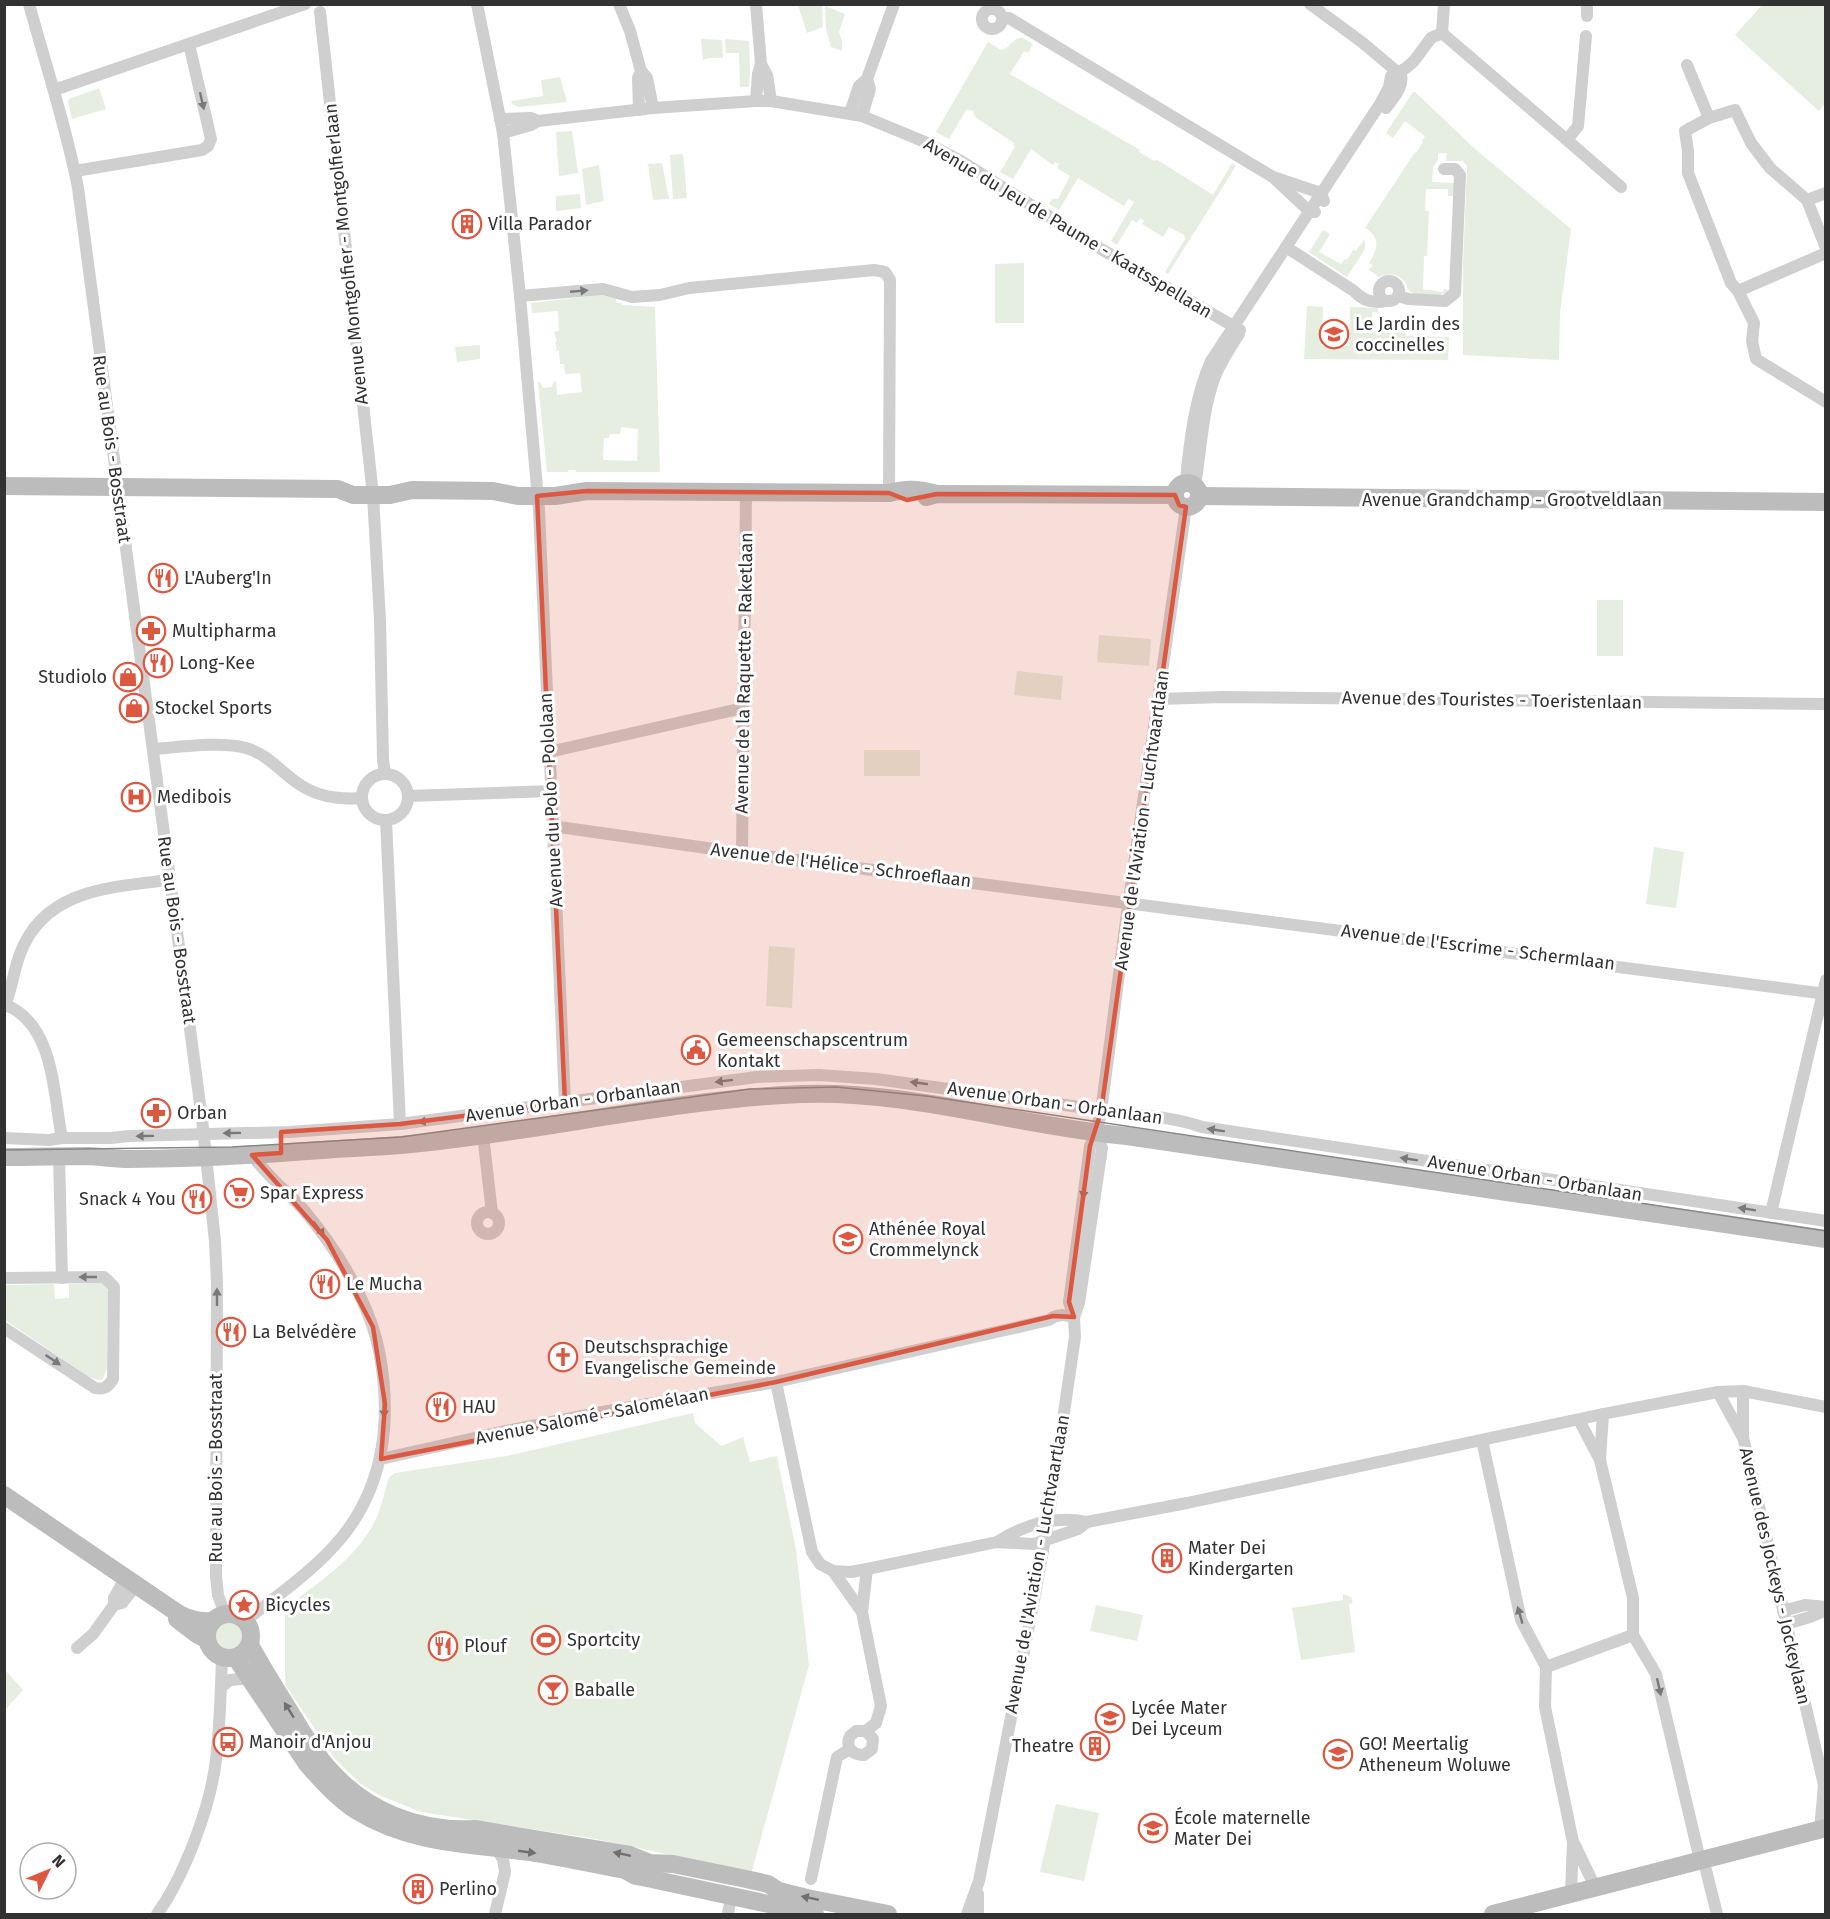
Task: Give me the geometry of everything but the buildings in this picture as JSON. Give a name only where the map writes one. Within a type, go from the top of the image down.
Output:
[{"type":"street","name":"Rue au Bois - Bosstraat","points":[[29,4],[75,171],[204,1134],[217,1283],[216,1576],[221,1606],[218,1617]]},
{"type":"street","points":[[54,90],[306,4]]},
{"type":"street","name":"Avenue Montgolfier - Montgolfierlaan","points":[[306,4],[315,12],[325,8],[372,489],[380,620],[385,774]]},
{"type":"street","name":"Avenue du Polo - Pololaan","points":[[477,4],[503,133],[537,490],[566,1103]]},
{"type":"street","points":[[619,4],[642,71],[647,78],[653,108]]},
{"type":"street","points":[[756,4],[761,64],[756,101]]},
{"type":"street","points":[[856,115],[870,90],[867,79],[894,4]]},
{"type":"street","points":[[1310,4],[1363,43],[1397,72],[1414,62],[1431,38],[1442,33]]},
{"type":"street","points":[[1442,33],[1444,4]]},
{"type":"street","points":[[1002,19],[1009,18],[1318,205]]},
{"type":"street","points":[[1442,33],[1621,187]]},
{"type":"street","points":[[1567,140],[1578,126],[1586,36]]},
{"type":"street","points":[[75,171],[202,150],[208,146],[211,139],[189,44]]},
{"type":"street","points":[[761,64],[767,75],[771,101]]},
{"type":"street","points":[[1687,65],[1709,118]]},
{"type":"street","points":[[639,110],[639,78],[642,71]]},
{"type":"street","name":"Avenue de l'Aviation - Luchtvaartlaan","points":[[967,1914],[979,1881],[1048,1522],[1075,1337],[1074,1317],[1069,1302],[1090,1146],[1101,1112],[1187,494],[1186,479],[1191,440],[1204,377],[1211,361],[1238,329],[1318,205],[1380,104],[1389,87],[1391,76],[1397,72]]},
{"type":"street","name":"Avenue du Jeu de Paume - Kaatsspellaan","points":[[503,133],[538,121],[653,108],[756,101],[771,101],[856,115],[925,142],[961,161],[1101,249],[1238,329]]},
{"type":"street","points":[[1826,248],[1807,200],[1770,168],[1751,143],[1735,110],[1709,118],[1686,131],[1688,173],[1731,284],[1738,291],[1754,323],[1752,341],[1756,359],[1826,402]]},
{"type":"street","name":"Avenue du Jeu de Paume - Kaatsspellaan","points":[[500,119],[531,118],[538,121]]},
{"type":"street","points":[[1381,285],[1380,296],[1392,299],[1445,300],[1455,293],[1460,175],[1455,169],[1444,169]]},
{"type":"street","points":[[1273,177],[1318,205]]},
{"type":"street","points":[[1807,200],[1826,194]]},
{"type":"street","points":[[1289,250],[1354,291],[1360,298],[1368,301],[1379,303],[1392,299],[1399,288],[1396,283],[1388,281],[1368,291],[1354,291]]},
{"type":"street","points":[[1738,291],[1826,253]]},
{"type":"street","points":[[520,296],[603,289],[632,297],[660,295],[689,288],[874,270],[885,272],[890,280],[889,493]]},
{"type":"street","name":"Avenue Grandchamp - Grootveldlaan","points":[[4,486],[338,489],[353,495],[372,489],[393,495],[412,490],[493,491],[518,485],[537,490],[556,485],[587,491],[889,493],[907,488],[937,495],[1187,494],[1826,502]]},
{"type":"street","name":"Avenue de la Raquette - Raketlaan","points":[[742,853],[746,493]]},
{"type":"street","name":"Avenue des Touristes - Toeristenlaan","points":[[1159,699],[1235,697],[1826,704]]},
{"type":"street","points":[[549,752],[743,708]]},
{"type":"street","points":[[153,749],[228,745],[246,748],[265,755],[296,782],[313,792],[332,798],[362,798]]},
{"type":"street","points":[[385,774],[400,780],[406,787],[408,796],[404,810],[386,820],[372,816],[366,809],[362,798],[364,788],[370,779],[385,774]]},
{"type":"street","points":[[408,796],[551,791]]},
{"type":"street","points":[[386,820],[400,1124]]},
{"type":"street","name":"Avenue de l'Hélice - Schroeflaan","points":[[552,826],[1129,903]]},
{"type":"street","points":[[62,1278],[60,1147],[51,1073],[40,1039],[32,1025],[16,1009],[5,1006],[20,955],[32,931],[49,912],[69,899],[103,889],[170,880]]},
{"type":"street","name":"Avenue de l'Escrime - Schermlaan","points":[[1129,903],[1824,994]]},
{"type":"street","points":[[1771,1213],[1826,980]]},
{"type":"street","name":"Avenue Orban - Orbanlaan","points":[[4,1157],[129,1136],[281,1132],[400,1124],[757,1077],[819,1075],[905,1082],[1101,1112],[1180,1121],[1202,1127],[1826,1221]]},
{"type":"street","name":"Avenue Orban - Orbanlaan","points":[[4,1138],[49,1140],[60,1147],[127,1159],[252,1155],[402,1145],[732,1100],[811,1094],[858,1095],[982,1112],[1013,1120],[1096,1133],[1826,1239]]},
{"type":"street","points":[[281,1132],[281,1153]]},
{"type":"street","points":[[483,1135],[492,1213]]},
{"type":"street","points":[[246,1621],[331,1550],[354,1520],[366,1500],[381,1459],[385,1404],[379,1351],[373,1327],[356,1289],[311,1218],[261,1168],[252,1155]]},
{"type":"street","points":[[4,1278],[104,1277],[110,1281],[114,1287],[113,1379],[109,1386],[101,1389],[95,1388],[4,1328]]},
{"type":"street","name":"Avenue Salomé - Salomélaan","points":[[381,1459],[580,1416],[776,1382],[1049,1320],[1053,1316],[1064,1314],[1074,1317]]},
{"type":"street","points":[[776,1382],[812,1552],[820,1564],[833,1571],[851,1572],[997,1542],[1034,1544],[1078,1529],[1087,1522]]},
{"type":"street","points":[[997,1542],[1014,1531],[1048,1522],[1077,1520],[1087,1522],[1187,1503],[1603,1414],[1718,1392],[1743,1391],[1826,1407]]},
{"type":"street","name":"Avenue des Jockeys - Jockeylaan","points":[[1743,1391],[1743,1437],[1785,1624],[1825,1786],[1824,1832]]},
{"type":"street","name":"Avenue des Jockeys - Jockeylaan","points":[[1718,1392],[1743,1437]]},
{"type":"street","points":[[1600,1460],[1603,1414]]},
{"type":"street","points":[[1579,1420],[1600,1460],[1633,1598],[1633,1635],[1656,1674],[1717,1914]]},
{"type":"street","points":[[1482,1440],[1521,1620],[1546,1667],[1545,1707],[1573,1842],[1571,1893]]},
{"type":"street","points":[[4,1495],[130,1583],[198,1635],[207,1639]]},
{"type":"street","points":[[4,1502],[189,1619],[201,1622],[235,1614],[246,1621],[251,1632],[250,1645],[246,1650],[229,1658],[221,1688],[216,1761],[204,1812],[190,1851],[157,1914]]},
{"type":"street","points":[[867,1569],[862,1612],[881,1706],[876,1723],[867,1731]]},
{"type":"street","points":[[833,1571],[862,1612]]},
{"type":"street","points":[[77,1648],[93,1634],[114,1605],[114,1598],[130,1583]]},
{"type":"street","points":[[1783,1611],[1805,1605],[1826,1608]]},
{"type":"street","points":[[1785,1624],[1810,1617],[1826,1608]]},
{"type":"street","points":[[218,1617],[208,1626],[207,1639],[212,1651],[229,1658],[250,1678],[307,1764],[342,1801],[391,1828],[431,1840],[531,1852],[625,1870],[636,1876],[730,1906],[815,1914]]},
{"type":"street","points":[[1546,1667],[1633,1635]]},
{"type":"street","points":[[250,1645],[310,1745],[328,1768],[363,1800],[388,1813],[423,1826],[459,1830],[475,1829],[630,1855],[650,1863],[673,1864],[746,1879],[768,1884],[779,1891],[798,1896],[888,1914]]},
{"type":"street","points":[[221,1688],[230,1680],[250,1678]]},
{"type":"street","points":[[867,1731],[873,1738],[872,1749],[868,1753],[856,1754],[850,1749],[848,1740],[852,1732],[867,1731]]},
{"type":"street","points":[[811,1879],[837,1757],[850,1749]]},
{"type":"street","points":[[1532,1914],[1824,1832]]},
{"type":"street","points":[[1573,1842],[1595,1887]]},
{"type":"street","points":[[495,1914],[505,1866],[496,1848]]},
{"type":"street","points":[[1493,1914],[1595,1887],[1703,1865]]},
{"type":"street","name":"Avenue de l'Aviation - Luchtvaartlaan","points":[[978,1914],[979,1881]]},
{"type":"highlighted area","points":[[587,491],[889,493],[907,500],[937,494],[1175,495],[1179,505],[1186,507],[1101,1112],[1090,1146],[1069,1302],[1074,1317],[1053,1316],[776,1382],[381,1459],[385,1404],[373,1327],[327,1240],[252,1155],[281,1153],[281,1132],[400,1124],[565,1103],[537,496]]},
{"type":"shaded area","points":[[1763,4],[1825,5],[1825,103],[1819,111],[1735,35]]},
{"type":"shaded area","points":[[798,5],[822,5],[823,27],[807,33]]},
{"type":"shaded area","points":[[825,6],[845,14],[839,32],[842,51],[831,47],[826,28]]},
{"type":"shaded area","points":[[1019,38],[1033,44],[1028,53],[1024,51],[1010,74],[1140,150],[1139,152],[1154,161],[1159,161],[1213,195],[1232,163],[1236,166],[1168,274],[1165,272],[1185,239],[1184,235],[1169,227],[1163,237],[1142,224],[1144,221],[1140,218],[1137,223],[1132,220],[1117,245],[1111,241],[1134,202],[1128,199],[1124,206],[1078,178],[1059,210],[1049,204],[1052,199],[1058,199],[1070,176],[1057,168],[1059,164],[1055,162],[1053,165],[1031,149],[1013,179],[1000,172],[1015,147],[1014,143],[975,117],[973,111],[970,110],[966,110],[949,139],[936,132],[988,42],[1001,50]]},
{"type":"shaded area","points":[[701,39],[722,40],[723,58],[703,60]]},
{"type":"shaded area","points":[[725,39],[749,41],[749,87],[740,87],[739,53],[726,53]]},
{"type":"shaded area","points":[[560,77],[567,102],[519,107],[512,104],[511,101],[543,96],[541,80]]},
{"type":"shaded area","points":[[99,88],[106,109],[72,119],[69,99]]},
{"type":"shaded area","points":[[1413,92],[1475,149],[1571,229],[1560,313],[1559,360],[1463,355],[1463,265],[1467,166],[1463,161],[1446,161],[1447,153],[1438,153],[1438,160],[1433,167],[1432,182],[1454,183],[1454,196],[1448,196],[1448,189],[1426,189],[1425,211],[1429,211],[1423,289],[1443,292],[1444,289],[1449,290],[1435,296],[1424,297],[1409,290],[1405,282],[1396,275],[1389,274],[1379,277],[1369,270],[1373,265],[1369,263],[1376,248],[1376,239],[1365,228],[1425,136],[1405,121],[1393,138],[1386,133]]},
{"type":"shaded area","points":[[572,131],[578,173],[559,176],[556,132]]},
{"type":"shaded area","points":[[683,154],[687,198],[673,199],[670,155]]},
{"type":"shaded area","points":[[662,163],[669,199],[653,200],[648,164]]},
{"type":"shaded area","points":[[599,165],[604,201],[586,205],[582,169]]},
{"type":"shaded area","points":[[580,194],[581,208],[556,211],[556,196]]},
{"type":"shaded area","points":[[1323,230],[1330,234],[1319,252],[1341,264],[1345,259],[1347,260],[1353,250],[1356,251],[1365,241],[1365,249],[1347,277],[1309,252]]},
{"type":"shaded area","points":[[1024,263],[1024,323],[995,323],[995,264]]},
{"type":"shaded area","points":[[600,295],[616,298],[616,303],[622,303],[622,305],[655,307],[660,472],[577,472],[569,470],[568,472],[547,472],[538,383],[540,382],[543,388],[552,387],[553,382],[556,381],[557,395],[582,392],[580,373],[565,374],[564,364],[560,364],[559,350],[554,351],[557,348],[555,342],[557,342],[554,332],[559,331],[558,311],[532,313],[531,303]],"holes":[[[621,427],[638,429],[637,461],[605,460],[603,458],[604,438],[609,438],[610,434],[620,434]]]},
{"type":"shaded area","points":[[1307,306],[1323,307],[1322,346],[1349,346],[1350,307],[1378,308],[1378,312],[1372,312],[1372,330],[1405,331],[1406,336],[1449,337],[1448,360],[1304,359]]},
{"type":"shaded area","points":[[480,345],[480,359],[457,362],[455,347]]},
{"type":"shaded area","points":[[1597,600],[1623,600],[1623,656],[1597,656]]},
{"type":"shaded area","points":[[1099,635],[1151,639],[1149,666],[1097,662]]},
{"type":"shaded area","points":[[1017,671],[1063,676],[1061,700],[1014,695]]},
{"type":"shaded area","points":[[864,750],[920,750],[920,776],[864,776]]},
{"type":"shaded area","points":[[1654,847],[1684,852],[1676,908],[1646,904]]},
{"type":"shaded area","points":[[769,946],[795,948],[792,1008],[766,1006]]},
{"type":"shaded area","points":[[104,1283],[108,1291],[107,1368],[103,1379],[89,1377],[5,1320],[4,1285],[54,1284],[55,1299],[69,1298],[69,1284]]},
{"type":"shaded area","name":"Sportcity","points":[[693,1413],[695,1423],[721,1446],[743,1437],[750,1462],[777,1456],[796,1550],[809,1665],[751,1874],[590,1838],[421,1812],[379,1795],[361,1784],[335,1759],[285,1684],[285,1608],[337,1568],[360,1544],[377,1517],[389,1477],[395,1473],[507,1456]]},
{"type":"shaded area","points":[[1343,1594],[1351,1597],[1353,1603],[1349,1604],[1355,1652],[1301,1660],[1292,1608],[1343,1600]]},
{"type":"shaded area","points":[[1096,1605],[1143,1615],[1137,1641],[1090,1631]]},
{"type":"shaded area","points":[[229,1620],[240,1625],[245,1636],[240,1647],[229,1652],[218,1647],[213,1636],[218,1625]]},
{"type":"shaded area","points":[[5,1670],[23,1690],[5,1710]]},
{"type":"shaded area","points":[[1056,1804],[1099,1813],[1084,1881],[1040,1872]]},
{"type":"tram line","points":[[4,1150],[232,1147],[401,1137],[750,1089],[836,1087],[926,1096],[1826,1231]]},
{"type":"place","name":"Villa Parador","points":[[467,224]]},
{"type":"place","name":"Le Jardin des coccinelles","points":[[1334,334]]},
{"type":"place","name":"L'Auberg'In","points":[[163,578]]},
{"type":"place","name":"Multipharma","points":[[151,631]]},
{"type":"place","name":"Long-Kee","points":[[158,663]]},
{"type":"place","name":"Studiolo","points":[[128,677]]},
{"type":"place","name":"Stockel Sports","points":[[134,708]]},
{"type":"place","name":"Medibois","points":[[136,797]]},
{"type":"place","name":"Gemeenschapscentrum Kontakt","points":[[696,1050]]},
{"type":"place","name":"Orban","points":[[156,1113]]},
{"type":"place","name":"Spar Express","points":[[239,1193]]},
{"type":"place","name":"Snack 4 You","points":[[197,1199]]},
{"type":"place","name":"Athénée Royal Crommelynck","points":[[848,1239]]},
{"type":"place","name":"Le Mucha","points":[[325,1284]]},
{"type":"place","name":"La Belvédère","points":[[231,1332]]},
{"type":"place","name":"Deutschsprachige Evangelische Gemeinde","points":[[563,1357]]},
{"type":"place","name":"HAU","points":[[441,1407]]},
{"type":"place","name":"Mater Dei Kindergarten","points":[[1167,1558]]},
{"type":"place","name":"Bicycles","points":[[244,1605]]},
{"type":"place","name":"Sportcity","points":[[546,1640]]},
{"type":"place","name":"Plouf","points":[[443,1646]]},
{"type":"place","name":"Baballe","points":[[553,1690]]},
{"type":"place","name":"Lycée Mater Dei Lyceum","points":[[1110,1718]]},
{"type":"place","name":"Manoir d'Anjou","points":[[228,1742]]},
{"type":"place","name":"Theatre","points":[[1095,1746]]},
{"type":"place","name":"GO! Meertalig Atheneum Woluwe","points":[[1338,1754]]},
{"type":"place","name":"École maternelle Mater Dei","points":[[1153,1828]]},
{"type":"place","name":"Perlino","points":[[418,1889]]}]
